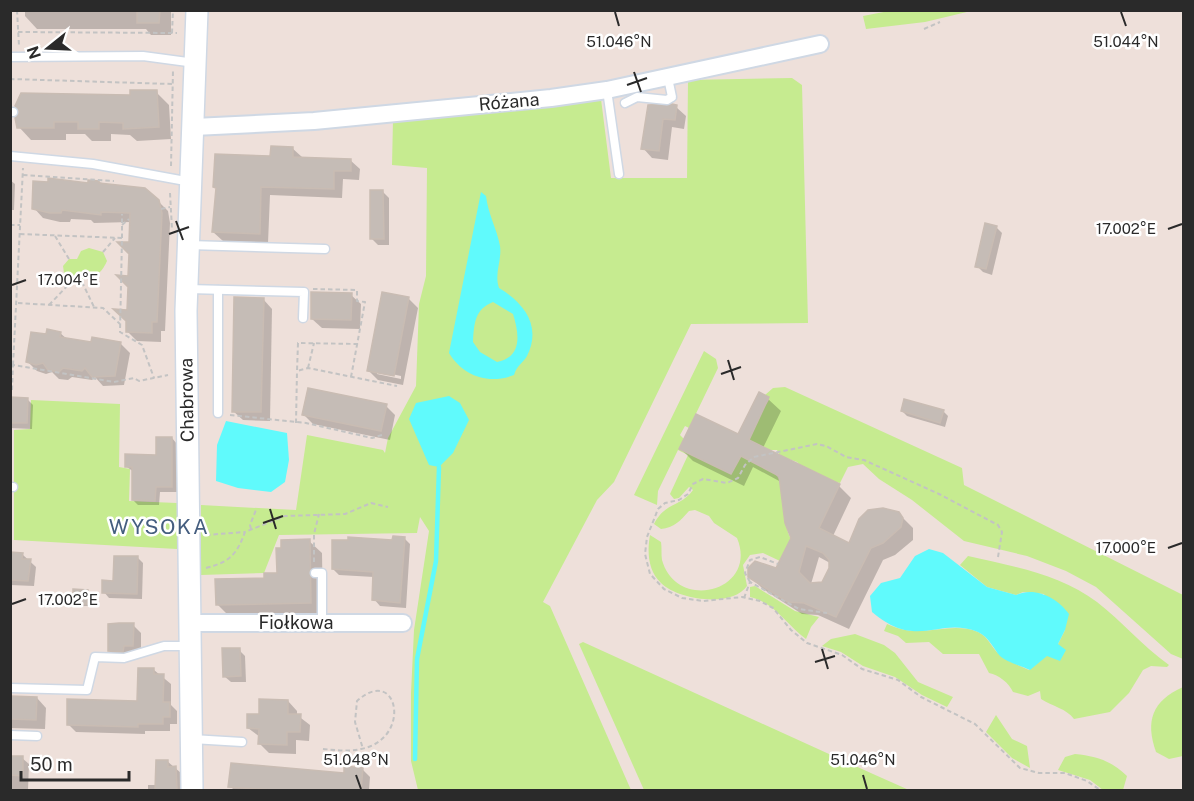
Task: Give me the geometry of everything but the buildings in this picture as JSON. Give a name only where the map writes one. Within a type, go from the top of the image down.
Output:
[{"type":"street","name":"Chabrowa","points":[[192,790],[187,289],[197,10]]},
{"type":"street","name":"Różana","points":[[194,127],[314,121],[551,98],[668,78],[819,44]]},
{"type":"street","name":"Fiołkowa","points":[[190,623],[403,623]]},
{"type":"lane","points":[[10,57],[33,55],[143,56],[196,63]]},
{"type":"lane","points":[[625,103],[637,97],[667,100],[672,97],[668,78]]},
{"type":"lane","points":[[607,90],[619,174]]},
{"type":"lane","points":[[10,156],[93,164],[192,182]]},
{"type":"lane","points":[[189,245],[325,249]]},
{"type":"lane","points":[[187,289],[304,292],[303,318]]},
{"type":"lane","points":[[218,290],[218,413]]},
{"type":"lane","points":[[315,573],[322,573],[322,622]]},
{"type":"lane","points":[[10,688],[87,690],[95,657],[124,658],[164,646],[190,646]]},
{"type":"lane","points":[[10,735],[37,736]]},
{"type":"lane","points":[[192,739],[242,742]]},
{"type":"path","points":[[17,10],[19,46]]},
{"type":"path","points":[[18,32],[174,33],[173,10]]},
{"type":"path","points":[[924,28],[940,22]]},
{"type":"path","points":[[10,79],[172,84]]},
{"type":"path","points":[[10,128],[10,137]]},
{"type":"path","points":[[12,390],[23,158]]},
{"type":"path","points":[[22,175],[124,181]]},
{"type":"path","points":[[161,209],[170,207]]},
{"type":"path","points":[[123,214],[120,332],[142,345],[154,378]]},
{"type":"path","points":[[122,225],[129,219]]},
{"type":"path","points":[[10,225],[20,225]]},
{"type":"path","points":[[20,234],[122,238]]},
{"type":"path","points":[[55,235],[69,259]]},
{"type":"path","points":[[103,252],[116,238]]},
{"type":"path","points":[[49,305],[71,282]]},
{"type":"path","points":[[82,282],[94,308]]},
{"type":"path","points":[[311,289],[357,290],[357,301],[365,302],[351,377]]},
{"type":"path","points":[[17,303],[104,308],[120,324]]},
{"type":"path","points":[[296,423],[298,343],[358,344]]},
{"type":"path","points":[[308,368],[314,343]]},
{"type":"path","points":[[14,366],[114,382],[174,374]]},
{"type":"path","points":[[297,371],[308,368],[397,386]]},
{"type":"path","points":[[218,413],[296,423],[372,438],[382,435]]},
{"type":"path","points":[[998,557],[1002,532],[998,525],[864,460],[846,457],[826,446],[816,444],[754,457],[745,465],[738,478],[727,483],[704,479],[693,483],[687,494],[679,500],[665,503],[658,509],[647,537],[645,554],[650,574],[664,590],[682,598],[703,601],[744,598],[760,601],[772,608],[791,630],[807,643],[842,655],[862,669],[898,680],[921,697],[975,724],[1020,768],[1040,773],[1065,773],[1087,781],[1100,790]]},
{"type":"path","points":[[198,539],[208,534],[245,532],[285,516],[345,514],[371,503],[388,507]]},
{"type":"path","points":[[250,530],[256,510]]},
{"type":"path","points":[[314,534],[318,514]]},
{"type":"path","points":[[197,571],[215,566],[238,552],[245,532]]},
{"type":"path","points":[[778,564],[760,557],[750,560],[745,573],[750,582],[799,609],[827,613]]},
{"type":"path","points":[[744,598],[750,582]]},
{"type":"path","points":[[324,749],[363,749],[378,741],[390,729],[395,706],[387,693],[371,694],[357,701],[355,722],[363,749]]},
{"type":"green space","points":[[894,10],[971,11],[925,22],[866,29],[863,16]]},
{"type":"green space","points":[[792,78],[802,85],[808,323],[691,324],[614,482],[597,500],[543,602],[550,606],[631,790],[418,790],[411,761],[411,693],[414,630],[429,531],[420,517],[417,533],[279,535],[264,573],[201,575],[201,505],[296,510],[307,435],[383,450],[385,453],[388,438],[416,386],[419,304],[426,276],[427,168],[392,165],[393,120],[601,99],[611,178],[687,178],[688,80]]},
{"type":"green space","points":[[89,248],[103,252],[107,261],[98,273],[84,277],[82,282],[71,282],[64,273],[63,266],[69,259],[77,259],[81,251]]},
{"type":"green space","points":[[704,351],[716,359],[718,368],[689,428],[685,426],[680,435],[692,447],[740,442],[769,400],[765,395],[773,388],[785,387],[962,468],[964,485],[1183,595],[1183,659],[1171,654],[1096,587],[1066,571],[1027,556],[964,541],[912,500],[879,479],[863,464],[848,467],[840,483],[823,479],[818,473],[805,470],[797,462],[780,456],[777,450],[768,450],[747,459],[770,470],[776,475],[782,488],[786,524],[791,539],[780,561],[763,553],[750,555],[743,565],[747,586],[740,593],[730,597],[705,599],[680,594],[669,589],[653,573],[649,554],[650,535],[661,542],[662,560],[670,576],[683,586],[698,590],[713,589],[727,582],[737,571],[741,556],[737,538],[714,523],[709,516],[695,510],[689,511],[670,527],[661,529],[654,524],[663,512],[693,490],[689,487],[679,498],[674,499],[670,494],[688,455],[678,450],[658,491],[657,505],[634,495]]},
{"type":"green space","points":[[31,400],[120,404],[119,467],[130,469],[129,501],[177,503],[177,549],[14,540],[14,430],[30,429]]},
{"type":"green space","points":[[968,556],[1035,572],[1083,592],[1169,665],[1167,667],[1151,666],[1143,670],[1129,693],[1110,712],[1074,719],[1063,710],[1041,699],[1040,691],[1028,696],[1013,692],[1003,680],[989,673],[979,654],[943,654],[929,642],[906,643],[898,636],[884,631],[887,624],[912,631],[967,629],[982,634],[1000,655],[1029,670],[1058,644],[1065,630],[1044,594],[1023,592],[1016,595],[987,587],[960,565]]},
{"type":"green space","points":[[755,586],[795,611],[819,617],[811,627],[806,639],[773,609],[750,597],[750,587]]},
{"type":"green space","points":[[855,634],[884,645],[895,653],[918,682],[953,697],[947,707],[922,695],[895,677],[863,666],[841,652],[822,646],[831,639]]},
{"type":"green space","points":[[583,642],[909,790],[644,790],[579,644]]},
{"type":"green space","points":[[1183,687],[1183,756],[1169,759],[1156,752],[1151,731],[1152,722],[1154,713],[1164,699]]},
{"type":"green space","points":[[996,715],[1012,739],[1027,746],[1030,768],[1012,758],[986,732]]},
{"type":"green space","points":[[1075,754],[1103,760],[1116,767],[1127,776],[1123,790],[1103,790],[1090,780],[1058,770],[1065,757]]},
{"type":"water","points":[[481,192],[486,196],[500,246],[497,277],[499,288],[516,301],[528,316],[531,325],[531,345],[527,356],[514,375],[495,379],[469,373],[461,368],[449,353]],"holes":[[[493,302],[513,314],[517,329],[515,350],[511,355],[497,362],[480,352],[473,342],[477,318],[482,309]]]},
{"type":"water","points":[[449,396],[460,403],[469,420],[453,453],[439,467],[429,465],[409,419],[416,403]]},
{"type":"water","points":[[226,421],[287,433],[289,460],[285,482],[271,492],[238,488],[216,481],[217,445]]},
{"type":"water","points":[[929,549],[943,553],[987,587],[1016,595],[1038,593],[1059,603],[1069,614],[1058,644],[1066,650],[1060,661],[1047,656],[1030,670],[1003,658],[978,632],[964,628],[927,631],[902,629],[872,612],[870,596],[881,583],[900,578],[915,556]]},
{"type":"waterway","points":[[415,759],[417,659],[436,561],[439,467]]},
{"type":"district","name":"WYSOKA","points":[[159,527]]}]
